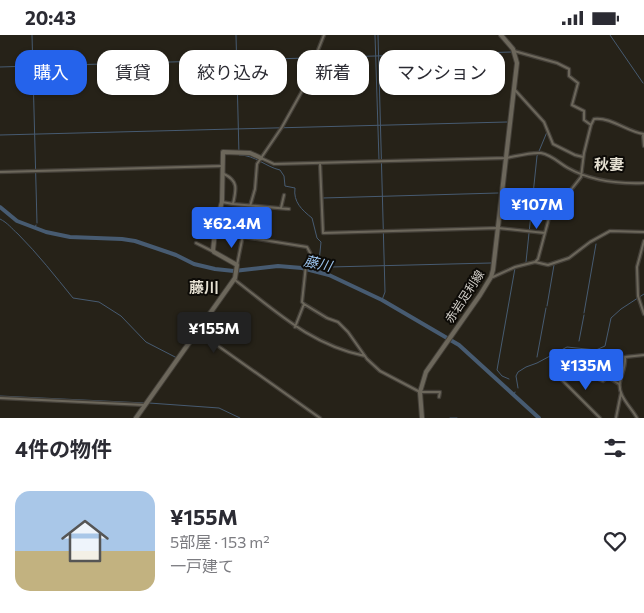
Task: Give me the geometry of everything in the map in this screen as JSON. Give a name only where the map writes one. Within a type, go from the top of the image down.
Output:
[{"type":"main road","points":[[502,35],[514,51]]},
{"type":"main road","name":"赤岩足利線","points":[[422,418],[420,392],[428,368],[491,277],[517,63],[514,51]]},
{"type":"main road","points":[[136,418],[235,278],[238,265],[214,252],[216,223],[222,202],[223,153],[225,151],[250,153],[261,158]]},
{"type":"street","points":[[238,265],[255,189],[257,167],[301,93],[324,35]]},
{"type":"street","points":[[514,51],[557,63],[569,69],[569,76],[578,83],[572,105],[584,111],[584,120],[591,125]]},
{"type":"street","points":[[514,90],[544,122],[553,144],[583,157]]},
{"type":"street","points":[[535,262],[540,256],[550,215],[575,186],[582,174],[583,157],[594,119],[600,119],[643,134],[644,146]]},
{"type":"street","points":[[261,158],[274,164],[506,158],[542,153],[556,159],[568,169],[582,174],[614,183],[644,183]]},
{"type":"street","points":[[320,163],[323,233],[498,228],[545,233]]},
{"type":"street","points":[[0,172],[222,166]]},
{"type":"street","points":[[222,173],[232,177],[236,189],[233,205]]},
{"type":"street","points":[[281,208],[284,195]]},
{"type":"street","points":[[222,202],[233,205],[289,209]]},
{"type":"street","points":[[491,277],[514,267],[535,262],[548,265],[569,258],[590,242],[610,231],[644,231]]},
{"type":"street","points":[[244,237],[307,247],[317,266],[306,265],[302,302],[304,304],[295,327]]},
{"type":"street","points":[[644,241],[637,265],[638,297],[644,314]]},
{"type":"street","points":[[196,243],[214,252]]},
{"type":"street","points":[[234,279],[295,327],[327,345],[365,356]]},
{"type":"street","points":[[304,304],[327,318],[338,322],[348,332],[365,356],[380,371],[420,392],[440,392],[439,397]]},
{"type":"street","points":[[197,331],[320,418]]},
{"type":"street","points":[[637,418],[621,393],[619,384],[625,365],[625,357],[644,355]]},
{"type":"street","points":[[600,418],[558,376],[565,367],[578,361],[594,377],[603,381],[608,377],[619,384]]},
{"type":"street","points":[[616,418],[621,393]]},
{"type":"street","points":[[0,398],[145,405]]},
{"type":"waterway","points":[[32,35],[37,223]]},
{"type":"waterway","points":[[236,35],[239,155],[250,157],[280,170],[284,176],[285,186],[295,188],[297,202],[312,218],[317,238],[321,242],[320,272]]},
{"type":"waterway","points":[[375,35],[379,160]]},
{"type":"waterway","points":[[378,35],[385,292],[382,300]]},
{"type":"waterway","points":[[610,35],[643,83]]},
{"type":"waterway","points":[[0,67],[512,52]]},
{"type":"waterway","points":[[0,135],[507,122]]},
{"type":"waterway","points":[[526,262],[537,156],[547,132]]},
{"type":"waterway","points":[[323,198],[498,193]]},
{"type":"waterway","name":"藤川","points":[[0,207],[17,221],[46,232],[70,237],[135,241],[176,255],[194,264],[215,269],[234,271],[278,266],[302,268],[329,275],[382,300],[459,345],[539,418]]},
{"type":"waterway","points":[[0,219],[25,242],[73,298],[99,302],[121,316],[146,342],[177,358]]},
{"type":"waterway","points":[[584,313],[596,244]]},
{"type":"waterway","points":[[330,267],[491,263]]},
{"type":"waterway","points":[[547,306],[554,265]]},
{"type":"waterway","points":[[509,379],[502,376],[497,370],[515,268],[520,267]]},
{"type":"waterway","points":[[518,388],[516,376],[518,372],[567,347],[596,350],[605,346],[611,318],[644,294]]},
{"type":"waterway","points":[[537,357],[546,308]]},
{"type":"waterway","points":[[579,341],[584,315]]},
{"type":"waterway","points":[[138,418],[173,369]]},
{"type":"waterway","points":[[0,396],[145,403]]},
{"type":"waterway","points":[[149,403],[219,408],[240,418]]},
{"type":"waterway","points":[[450,418],[457,418]]},
{"type":"district","name":"秋妻","points":[[609,164]]},
{"type":"district","name":"藤川","points":[[204,287]]}]
